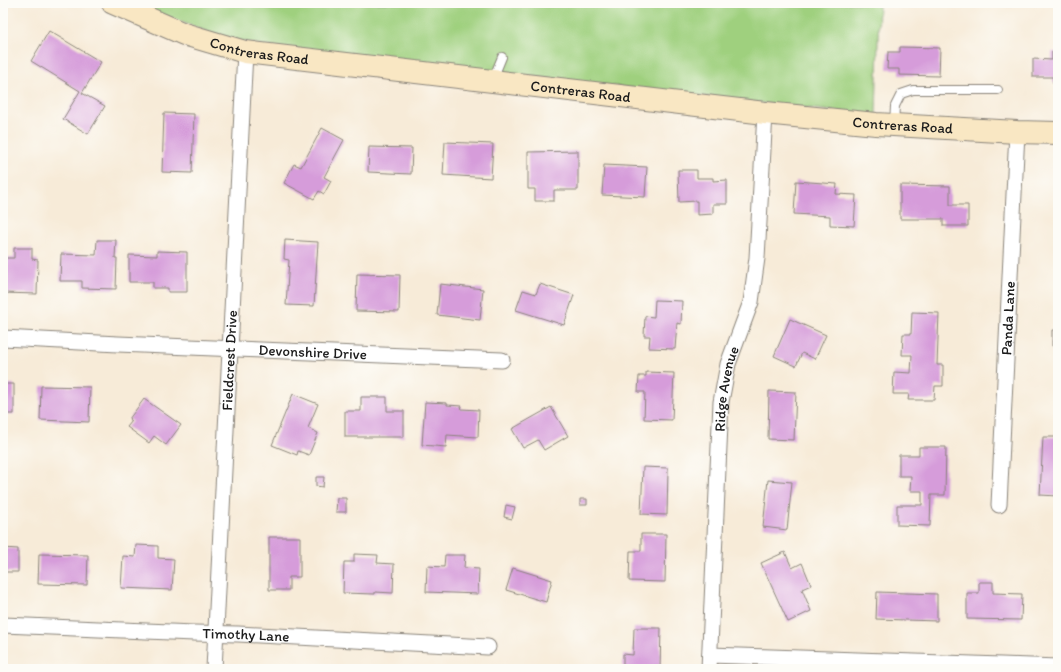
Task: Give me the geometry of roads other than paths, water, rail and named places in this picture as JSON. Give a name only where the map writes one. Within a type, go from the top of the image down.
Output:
[{"type":"street","name":"Contreras Road","points":[[113,3],[184,34],[245,52],[765,113],[876,124],[1058,133]]},
{"type":"street","name":"Fieldcrest Drive","points":[[214,669],[245,52]]},
{"type":"street","name":"Ridge Avenue","points":[[709,662],[721,402],[728,364],[751,302],[757,258],[765,113]]},
{"type":"street","name":"Panda Lane","points":[[1000,505],[1017,132]]},
{"type":"street","name":"Devonshire Drive","points":[[3,338],[502,360]]},
{"type":"street","name":"Timothy Lane","points":[[3,625],[488,647]]},
{"type":"street","points":[[709,662],[1058,667]]},
{"type":"lane","points":[[492,82],[502,58]]},
{"type":"lane","points":[[894,125],[895,106],[901,94],[913,90],[998,90]]}]
